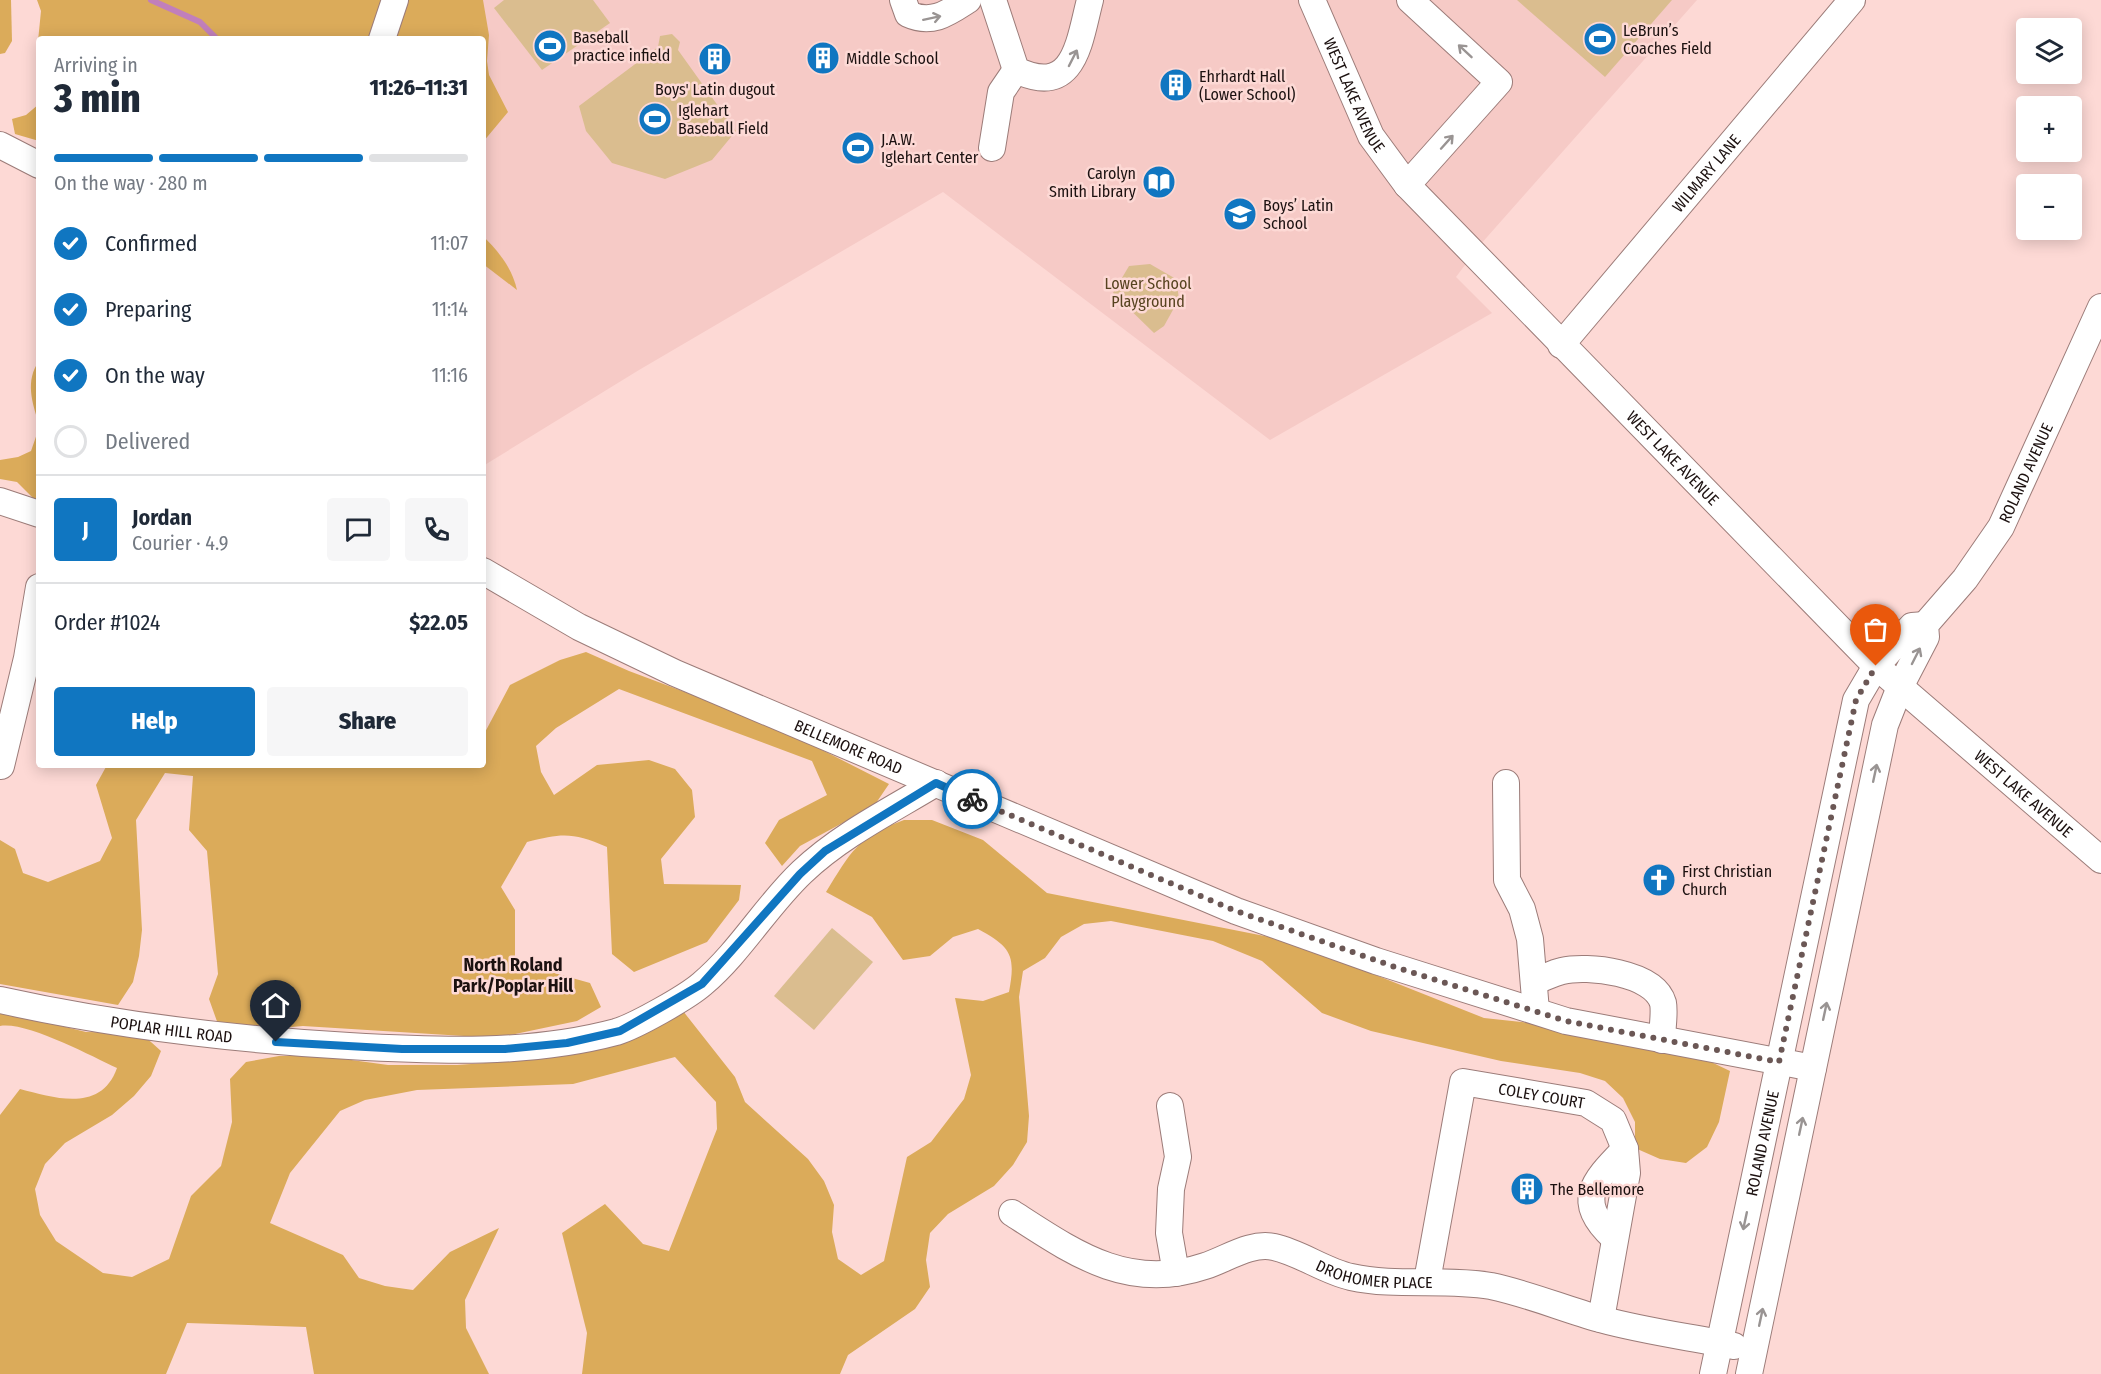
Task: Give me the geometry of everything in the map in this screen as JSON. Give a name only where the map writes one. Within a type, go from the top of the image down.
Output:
[{"type":"street","points":[[383,36],[395,0]]},
{"type":"street","points":[[903,0],[908,14],[920,20],[935,20],[968,0]]},
{"type":"street","points":[[993,0],[1016,70],[1035,79],[1059,76],[1074,60],[1090,0]]},
{"type":"street","points":[[1407,185],[1499,82],[1432,10],[1410,0]]},
{"type":"street","name":"WILMARY LANE","points":[[1562,345],[1852,0]]},
{"type":"street","name":"WEST LAKE AVENUE","points":[[1317,3],[1371,136],[1407,185],[1876,666],[2101,860]]},
{"type":"street","points":[[992,148],[1001,92],[1016,70]]},
{"type":"street","points":[[0,145],[36,163]]},
{"type":"street","name":"ROLAND AVENUE","points":[[1713,1374],[1856,700],[1876,666],[1912,626],[1925,625],[1971,571],[2001,527],[2101,307]]},
{"type":"street","points":[[0,501],[36,513]]},
{"type":"street","name":"BELLEMORE ROAD","points":[[486,573],[615,646],[1236,911],[1376,961],[1586,1026],[1813,1068]]},
{"type":"street","points":[[1,766],[27,658],[36,605]]},
{"type":"street","name":"ROLAND AVENUE","points":[[1751,1362],[1885,725],[1900,687],[1926,637],[1925,625]]},
{"type":"street","name":"POPLAR HILL ROAD","points":[[0,1000],[57,1014],[149,1029],[272,1042],[402,1049],[505,1049],[567,1043],[620,1031],[702,984],[800,874],[825,851],[936,783]]},
{"type":"street","points":[[1506,783],[1507,880],[1522,909],[1530,939],[1536,1011]]},
{"type":"street","points":[[1535,981],[1561,971],[1592,969],[1631,976],[1655,990],[1663,1003],[1662,1040]]},
{"type":"street","name":"COLEY COURT","points":[[1427,1281],[1462,1082],[1586,1104],[1613,1120],[1625,1149],[1627,1173],[1601,1319]]},
{"type":"street","points":[[1170,1106],[1178,1157],[1171,1189],[1169,1233],[1176,1273]]},
{"type":"street","name":"DROHOMER PLACE","points":[[1012,1213],[1073,1251],[1106,1267],[1141,1275],[1197,1269],[1260,1247],[1274,1247],[1324,1269],[1360,1279],[1427,1281],[1491,1287],[1526,1295],[1601,1319],[1719,1343],[1751,1362]]},
{"type":"shaded area","points":[[0,0],[11,0],[12,41],[5,53],[0,54]]},
{"type":"shaded area","points":[[37,0],[483,0],[489,35],[487,61],[489,75],[508,112],[486,138],[486,36],[38,36],[41,11]]},
{"type":"shaded area","name":"Boys’ Latin School","points":[[82,0],[1697,0],[1480,245],[1456,277],[1492,313],[1270,440],[943,192],[639,370],[486,464],[486,36],[452,36]]},
{"type":"shaded area","points":[[36,107],[36,140],[15,134],[12,119],[26,115]]},
{"type":"shaded area","points":[[486,239],[504,261],[517,290],[486,266]]},
{"type":"shaded area","points":[[36,367],[36,414],[31,392]]},
{"type":"shaded area","points":[[36,437],[36,501],[17,482],[0,479],[0,460],[18,457],[31,451]]},
{"type":"shaded area","points":[[586,652],[629,671],[773,725],[889,784],[874,806],[800,846],[782,866],[765,843],[779,820],[827,795],[812,761],[619,689],[556,728],[536,746],[541,772],[554,795],[597,765],[649,760],[675,769],[692,790],[695,817],[661,859],[664,884],[741,885],[739,900],[707,942],[634,972],[612,954],[607,847],[576,836],[549,837],[527,842],[501,887],[515,910],[515,962],[590,983],[601,1007],[577,1021],[496,1038],[303,1026],[246,1031],[219,1027],[209,999],[218,974],[207,851],[189,830],[193,776],[165,773],[136,820],[142,930],[133,982],[118,1005],[0,984],[0,840],[15,849],[23,873],[48,882],[100,861],[112,838],[96,785],[105,768],[486,768],[486,730],[510,685],[560,660]]},
{"type":"shaded area","points":[[904,820],[932,820],[983,840],[1047,893],[1290,941],[1484,1018],[1530,1023],[1709,1061],[1730,1071],[1719,1122],[1707,1147],[1686,1163],[1660,1159],[1635,1148],[1635,1122],[1623,1098],[1605,1081],[1580,1073],[1501,1061],[1371,1031],[1322,1013],[1262,961],[1213,941],[1111,921],[1084,924],[1061,937],[1045,958],[1023,971],[1019,997],[1029,1116],[1027,1142],[1013,1165],[994,1186],[948,1214],[930,1233],[926,1260],[930,1287],[915,1309],[848,1355],[840,1374],[582,1374],[587,1333],[562,1233],[605,1204],[643,1244],[669,1251],[717,1129],[716,1102],[675,1057],[573,1084],[417,1090],[365,1100],[340,1111],[290,1173],[270,1223],[343,1255],[359,1278],[385,1286],[413,1290],[450,1252],[499,1228],[465,1300],[466,1328],[489,1374],[314,1374],[306,1327],[187,1323],[166,1374],[0,1374],[0,1115],[20,1089],[62,1098],[89,1097],[100,1092],[110,1082],[117,1068],[42,1034],[11,1026],[0,1026],[0,1011],[86,1032],[141,1033],[161,1051],[151,1076],[134,1096],[112,1115],[65,1143],[45,1164],[35,1189],[40,1215],[56,1241],[103,1273],[132,1277],[169,1259],[191,1196],[221,1166],[232,1122],[230,1079],[246,1062],[279,1056],[322,1056],[388,1065],[457,1065],[541,1059],[615,1043],[683,1011],[735,1077],[745,1102],[808,1159],[824,1181],[834,1205],[832,1232],[838,1259],[861,1275],[884,1261],[907,1157],[931,1142],[964,1099],[971,1075],[955,998],[983,1001],[1009,992],[1012,969],[1004,947],[978,929],[953,937],[930,956],[903,960],[872,917],[826,892],[857,847],[888,826]]},
{"type":"green space","name":"Baseball practice infield","points":[[504,0],[593,0],[610,23],[542,70],[494,8]]},
{"type":"green space","name":"LeBrun’s Coaches Field","points":[[1517,0],[1672,0],[1605,77]]},
{"type":"green space","name":"Iglehart Baseball Field","points":[[672,34],[680,42],[678,50],[736,131],[712,160],[665,179],[612,163],[586,131],[579,106],[658,47],[660,36]]},
{"type":"green space","name":"Lower School Playground","points":[[1150,264],[1176,279],[1179,299],[1164,326],[1154,333],[1113,293],[1129,266]]},
{"type":"green space","points":[[832,928],[873,962],[814,1030],[774,996]]},
{"type":"waterway","points":[[151,0],[200,22],[214,36]]},
{"type":"way so far","points":[[972,799],[1236,911],[1414,974],[1473,990],[1566,1021],[1779,1062],[1856,700],[1876,666]]},
{"type":"place","name":"LeBrun’s Coaches Field","points":[[1600,39]]},
{"type":"place","name":"Baseball practice infield","points":[[550,46]]},
{"type":"place","name":"Middle School","points":[[823,58]]},
{"type":"place","name":"Boys' Latin dugout","points":[[715,59]]},
{"type":"place","name":"Ehrhardt Hall (Lower School)","points":[[1176,85]]},
{"type":"place","name":"Iglehart Baseball Field","points":[[655,119]]},
{"type":"place","name":"J.A.W. Iglehart Center","points":[[858,148]]},
{"type":"place","name":"Carolyn Smith Library","points":[[1159,182]]},
{"type":"place","name":"Boys’ Latin School","points":[[1240,214]]},
{"type":"place","name":"First Christian Church","points":[[1659,880]]},
{"type":"place","name":"The Bellemore","points":[[1527,1189]]},
{"type":"district","name":"North Roland Park/Poplar Hill","points":[[513,975]]},
{"type":"route","points":[[276,1042],[402,1049],[505,1049],[567,1043],[620,1031],[702,984],[800,874],[825,851],[852,833],[936,783],[972,799]]}]
